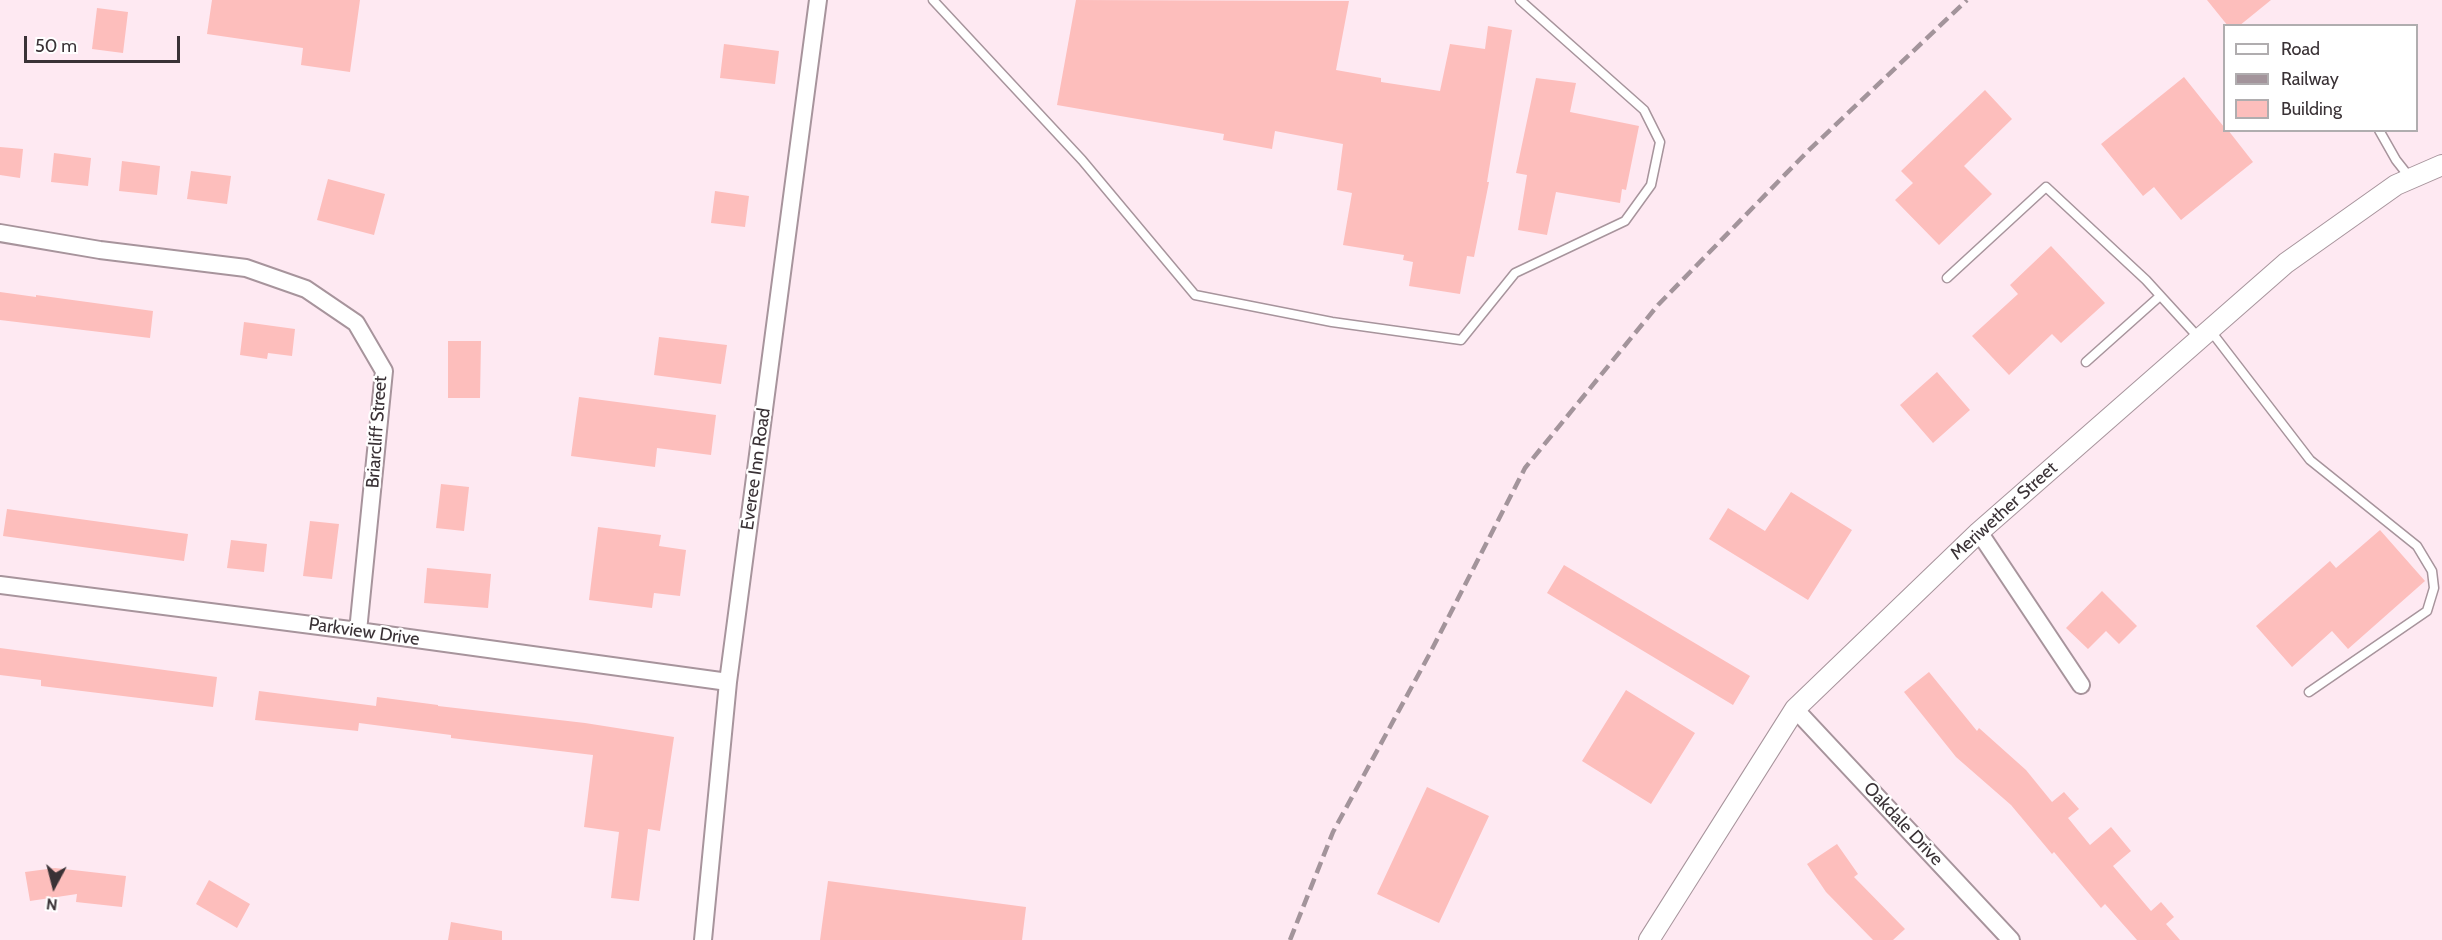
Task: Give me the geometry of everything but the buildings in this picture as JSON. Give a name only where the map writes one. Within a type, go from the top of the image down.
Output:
[{"type":"street","name":"Everee Inn Road","points":[[703,940],[728,682],[818,0]]},
{"type":"street","name":"Meriwether Street","points":[[1649,940],[1795,709],[1979,532],[2286,263],[2396,185],[2442,165]]},
{"type":"street","name":"Briarcliff Street","points":[[0,233],[100,250],[246,268],[306,289],[356,323],[384,371],[358,631]]},
{"type":"street","points":[[1979,532],[2081,685]]},
{"type":"street","name":"Parkview Drive","points":[[0,585],[728,682]]},
{"type":"street","name":"Oakdale Drive","points":[[1795,709],[2011,940]]},
{"type":"lane","points":[[933,0],[1082,160],[1195,295],[1332,322],[1461,340],[1515,273],[1624,221],[1651,185],[1660,142],[1644,110],[1520,0]]},
{"type":"lane","points":[[2380,132],[2396,160],[2411,179]]},
{"type":"lane","points":[[1947,278],[2046,186],[2160,296],[2204,334],[2310,460],[2417,546],[2432,572],[2434,588],[2427,611],[2309,692]]},
{"type":"lane","points":[[2086,362],[2160,296]]},
{"type":"railway","points":[[1290,940],[1333,832],[1429,655],[1525,468],[1658,305],[1808,151],[1967,0]]}]
